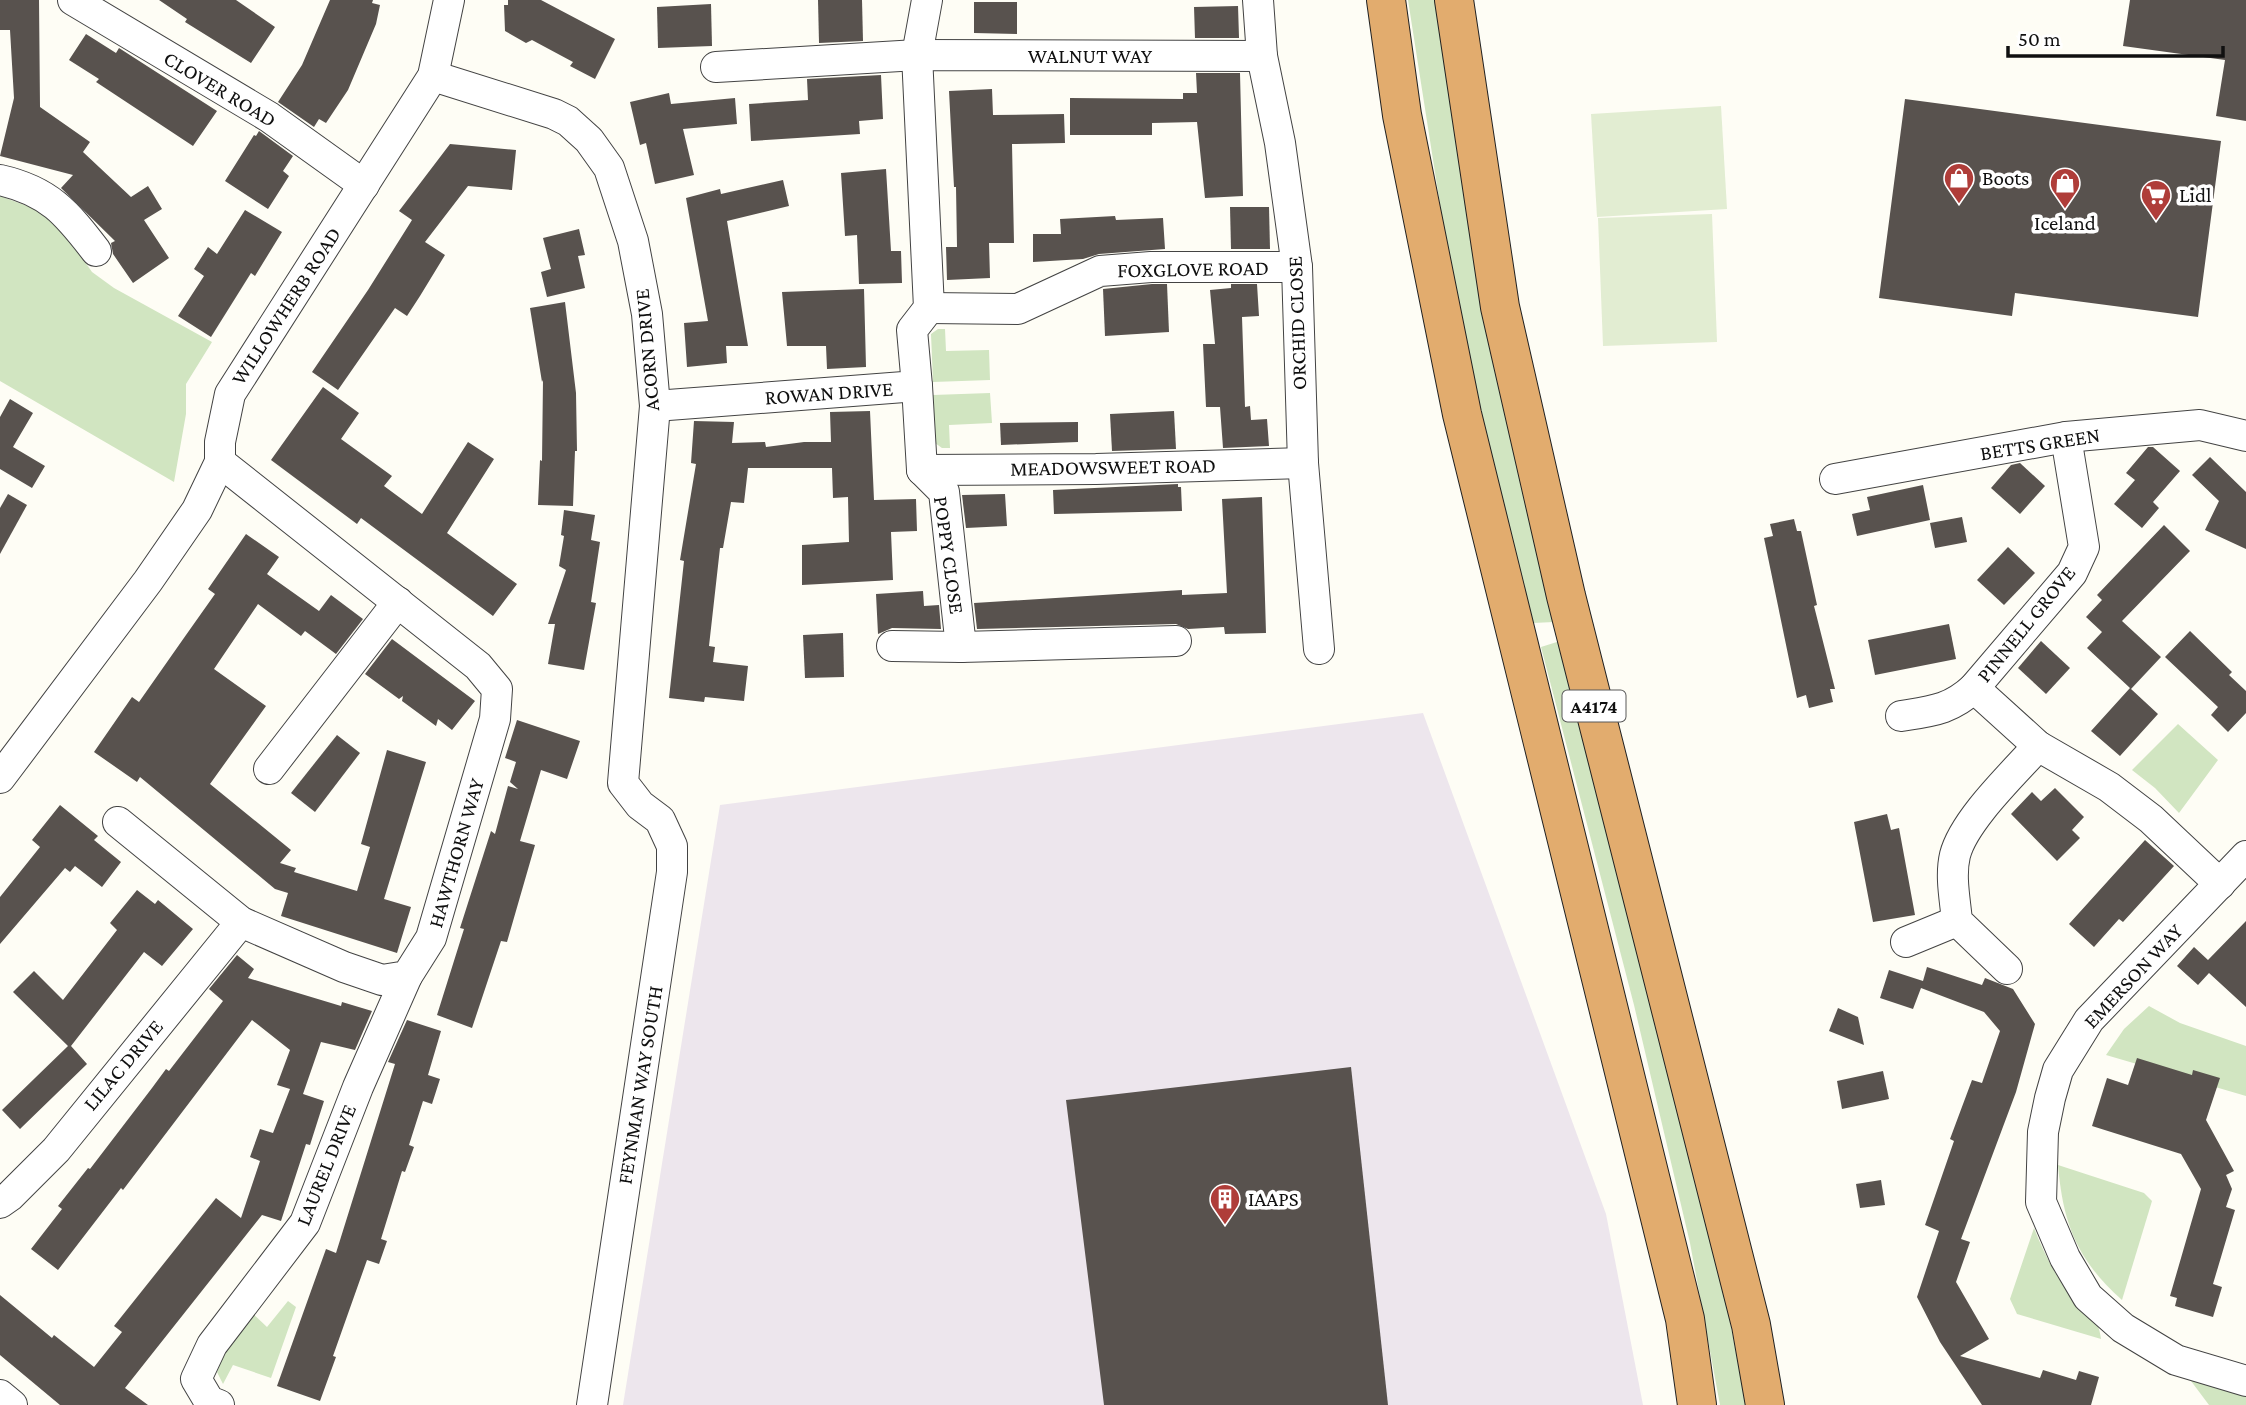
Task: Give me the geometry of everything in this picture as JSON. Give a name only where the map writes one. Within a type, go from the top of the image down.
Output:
[{"type":"highway","name":"A4174","points":[[1386,0],[1402,115],[1462,414],[1685,1319],[1697,1405]]},
{"type":"highway","name":"A4174","points":[[1454,0],[1500,307],[1566,596],[1751,1325],[1765,1405]]},
{"type":"street","name":"CLOVER ROAD","points":[[72,0],[270,117],[364,185]]},
{"type":"street","name":"WILLOWHERB ROAD","points":[[0,778],[148,581],[197,510],[220,462],[220,442],[230,394],[433,76],[449,0]]},
{"type":"street","points":[[927,0],[917,55],[929,308]]},
{"type":"street","name":"ORCHID CLOSE","points":[[1258,0],[1262,56],[1280,143],[1297,267],[1303,463],[1319,649]]},
{"type":"street","points":[[716,67],[917,55]]},
{"type":"street","name":"WALNUT WAY","points":[[917,55],[1262,56]]},
{"type":"street","name":"ACORN DRIVE","points":[[433,76],[554,114],[568,121],[589,140],[609,168],[635,253],[647,314],[655,406],[623,783]]},
{"type":"street","points":[[0,180],[46,197],[73,221],[96,251]]},
{"type":"street","name":"FOXGLOVE ROAD","points":[[929,308],[1018,309],[1100,271],[1151,267],[1297,267]]},
{"type":"street","name":"ROWAN DRIVE","points":[[655,406],[917,386],[912,330],[929,308]]},
{"type":"street","name":"POPPY CLOSE","points":[[917,386],[922,470],[944,492],[961,647]]},
{"type":"street","name":"BETTS GREEN","points":[[1835,479],[2066,437],[2200,425],[2246,436]]},
{"type":"street","name":"PINNELL GROVE","points":[[1901,716],[1944,709],[1959,701],[1974,688],[2072,573],[2084,547],[2066,437]]},
{"type":"street","name":"HAWTHORN WAY","points":[[220,462],[478,666],[497,689],[495,719],[431,938],[407,975]]},
{"type":"street","name":"MEADOWSWEET ROAD","points":[[922,470],[1096,469],[1303,463]]},
{"type":"street","points":[[269,769],[398,602]]},
{"type":"street","name":"POPPY CLOSE","points":[[892,646],[961,647],[1176,641]]},
{"type":"street","name":"PINNELL GROVE","points":[[1974,688],[2038,746],[2109,787],[2151,819],[2220,884]]},
{"type":"street","points":[[2007,969],[1957,920],[1952,873],[1955,853],[1964,833],[2038,746]]},
{"type":"street","name":"FEYNMAN WAY SOUTH","points":[[592,1405],[672,872],[673,846],[660,820],[640,805],[623,783]]},
{"type":"street","points":[[118,822],[242,922],[382,981],[407,975]]},
{"type":"street","name":"EMERSON WAY","points":[[2246,856],[2089,1020],[2058,1070],[2049,1098],[2043,1132],[2040,1202],[2065,1258],[2088,1297],[2123,1328],[2176,1360],[2246,1381]]},
{"type":"street","points":[[1906,942],[1957,920]]},
{"type":"street","name":"LILAC DRIVE","points":[[0,1203],[56,1150],[242,922]]},
{"type":"street","name":"LAUREL DRIVE","points":[[219,1405],[209,1401],[195,1379],[212,1345],[305,1223],[358,1087],[407,975]]},
{"type":"street","points":[[0,1395],[12,1405]]},
{"type":"shaded area","points":[[1423,713],[1606,1214],[1643,1405],[623,1405],[720,805]]},
{"type":"green space","points":[[1408,0],[1436,0],[1465,190],[1554,622],[1533,623],[1510,539],[1452,281]]},
{"type":"green space","points":[[1721,106],[1727,209],[1597,217],[1591,114]]},
{"type":"green space","points":[[0,196],[41,211],[67,236],[92,272],[114,288],[212,342],[186,384],[186,414],[174,482],[0,381]]},
{"type":"green space","points":[[1712,214],[1717,342],[1603,346],[1598,218]]},
{"type":"green space","points":[[938,329],[945,329],[946,351],[989,350],[990,380],[933,382],[931,334]]},
{"type":"green space","points":[[990,393],[992,423],[949,425],[950,448],[942,448],[935,443],[933,395]]},
{"type":"green space","points":[[1560,641],[1720,1270],[1746,1405],[1720,1405],[1690,1243],[1634,1005],[1541,647]]},
{"type":"green space","points":[[2178,724],[2218,760],[2179,813],[2155,788],[2132,770]]},
{"type":"green space","points":[[2149,1006],[2180,1023],[2246,1046],[2246,1096],[2106,1055],[2124,1029]]},
{"type":"green space","points":[[2058,1165],[2144,1193],[2152,1201],[2122,1300],[2094,1270],[2075,1240],[2064,1205]]},
{"type":"green space","points":[[2034,1228],[2055,1272],[2071,1296],[2094,1320],[2101,1339],[2017,1314],[2010,1299]]},
{"type":"green space","points":[[288,1301],[296,1307],[271,1378],[233,1365],[223,1384],[217,1372],[224,1354],[252,1313],[267,1327]]},
{"type":"green space","points":[[2188,1377],[2246,1393],[2246,1405],[2209,1405]]},
{"type":"building","points":[[0,0],[39,0],[40,107],[90,142],[83,152],[131,197],[148,186],[162,209],[144,220],[169,258],[133,283],[113,254],[111,243],[115,241],[61,188],[73,175],[0,156],[14,98],[10,30],[0,30]]},
{"type":"building","points":[[159,0],[236,0],[275,27],[251,63],[185,22],[187,19]]},
{"type":"building","points":[[330,0],[373,0],[372,3],[380,5],[376,24],[348,90],[326,123],[319,119],[314,127],[278,102],[302,65]]},
{"type":"building","points":[[508,0],[541,0],[615,39],[595,79],[570,66],[573,62],[532,40],[526,43],[505,31],[504,5],[508,5]]},
{"type":"building","points":[[818,0],[862,0],[863,41],[819,43]]},
{"type":"building","points":[[2130,0],[2246,0],[2246,121],[2216,116],[2225,60],[2123,46]]},
{"type":"building","points":[[974,2],[1017,2],[1017,34],[974,33]]},
{"type":"building","points":[[711,4],[712,46],[658,48],[657,7]]},
{"type":"building","points":[[1238,6],[1239,38],[1195,38],[1194,7]]},
{"type":"building","points":[[86,34],[116,53],[119,48],[217,111],[193,146],[96,82],[99,79],[69,60]]},
{"type":"building","points":[[1196,73],[1240,73],[1243,196],[1205,198],[1197,122],[1152,123],[1152,135],[1070,135],[1070,98],[1183,99],[1183,93],[1197,93]]},
{"type":"building","points":[[881,75],[883,119],[859,121],[860,134],[751,141],[749,104],[808,100],[807,79]]},
{"type":"building","points":[[992,89],[993,115],[1064,114],[1065,143],[1012,144],[1014,243],[989,243],[990,278],[947,280],[946,247],[957,247],[949,91]]},
{"type":"building","points":[[669,93],[671,104],[735,98],[737,124],[683,129],[694,175],[655,184],[646,143],[640,145],[630,102]]},
{"type":"building","points":[[1905,99],[2221,141],[2198,317],[2015,293],[2012,316],[1879,298]]},
{"type":"building","points":[[259,131],[293,156],[283,171],[289,176],[268,209],[225,181]]},
{"type":"building","points":[[450,144],[516,150],[512,190],[468,186],[425,242],[445,255],[420,296],[407,316],[395,308],[338,390],[312,372],[412,220],[399,211]]},
{"type":"building","points":[[886,169],[891,251],[901,251],[902,283],[859,284],[857,235],[845,236],[841,173]]},
{"type":"building","points":[[783,180],[789,206],[727,221],[748,346],[726,346],[727,363],[687,367],[684,323],[708,321],[686,198],[720,189],[721,194]]},
{"type":"building","points":[[1230,207],[1269,207],[1270,249],[1231,249]]},
{"type":"building","points":[[245,210],[282,232],[255,276],[251,273],[211,337],[178,316],[204,276],[194,269],[208,247],[217,254]]},
{"type":"building","points":[[1115,216],[1116,220],[1163,218],[1165,249],[1033,262],[1033,234],[1061,234],[1060,219]]},
{"type":"building","points":[[579,229],[585,255],[578,256],[585,288],[547,297],[541,272],[551,269],[543,238]]},
{"type":"building","points":[[1167,284],[1169,332],[1105,336],[1103,289]]},
{"type":"building","points":[[1231,284],[1257,284],[1259,316],[1242,317],[1245,407],[1250,406],[1251,420],[1267,419],[1269,446],[1223,448],[1220,407],[1206,407],[1203,344],[1215,344],[1210,290],[1231,288]]},
{"type":"building","points":[[864,289],[866,367],[827,369],[826,346],[787,346],[782,292]]},
{"type":"building","points":[[565,302],[576,393],[577,451],[573,506],[538,505],[540,460],[542,461],[543,380],[542,382],[530,308]]},
{"type":"building","points":[[323,387],[359,413],[341,439],[392,476],[384,486],[422,514],[468,442],[494,459],[447,533],[517,584],[493,616],[361,518],[357,524],[271,460]]},
{"type":"building","points":[[10,399],[33,413],[13,447],[45,466],[32,488],[0,469],[0,417]]},
{"type":"building","points":[[870,411],[874,500],[916,499],[917,531],[891,532],[893,580],[802,585],[802,545],[849,542],[848,497],[833,498],[832,468],[748,468],[744,503],[731,502],[723,548],[720,548],[709,646],[715,647],[713,662],[748,666],[744,701],[705,697],[704,702],[669,698],[684,561],[680,560],[696,464],[691,463],[694,421],[734,422],[732,443],[765,442],[766,447],[831,442],[830,412]]},
{"type":"building","points":[[1174,411],[1176,449],[1112,451],[1110,414]]},
{"type":"building","points":[[1078,422],[1078,442],[1001,445],[1000,423]]},
{"type":"building","points":[[2148,447],[2153,447],[2180,471],[2153,502],[2159,508],[2142,528],[2114,504],[2135,480],[2126,473]]},
{"type":"building","points":[[2210,457],[2246,492],[2246,549],[2205,530],[2219,501],[2192,475]]},
{"type":"building","points":[[2020,463],[2045,486],[2020,514],[1991,488],[2011,465]]},
{"type":"building","points":[[1178,484],[1178,487],[1181,487],[1182,511],[1054,514],[1053,490]]},
{"type":"building","points":[[1923,485],[1930,520],[1857,536],[1852,514],[1870,510],[1867,497]]},
{"type":"building","points":[[8,494],[27,505],[0,554],[0,508]]},
{"type":"building","points":[[1005,494],[1007,526],[966,528],[962,495]]},
{"type":"building","points":[[1262,497],[1266,633],[1225,634],[1224,627],[1188,629],[1176,624],[977,629],[974,603],[1182,590],[1182,595],[1227,593],[1222,499]]},
{"type":"building","points":[[564,510],[595,515],[591,540],[600,542],[591,602],[596,603],[584,670],[548,664],[555,624],[548,624],[566,570],[559,566],[564,536],[561,535]]},
{"type":"building","points":[[1962,517],[1967,542],[1935,548],[1930,523]]},
{"type":"building","points":[[1794,519],[1797,531],[1801,531],[1817,605],[1814,606],[1835,689],[1830,689],[1833,702],[1809,708],[1806,695],[1797,698],[1764,538],[1773,536],[1770,524]]},
{"type":"building","points":[[2164,525],[2190,551],[2122,621],[2161,657],[2131,689],[2158,714],[2120,756],[2091,731],[2130,688],[2087,648],[2102,632],[2086,617],[2102,600],[2097,595]]},
{"type":"building","points":[[246,534],[279,557],[267,574],[319,611],[331,595],[363,619],[336,654],[305,631],[301,636],[258,604],[214,669],[266,706],[210,784],[291,850],[280,863],[296,868],[294,872],[357,891],[370,847],[361,844],[387,750],[426,762],[384,899],[411,907],[397,953],[281,916],[288,893],[275,889],[140,777],[137,782],[94,752],[132,697],[139,702],[215,594],[208,589]]},
{"type":"building","points":[[2008,547],[2035,573],[2004,605],[1977,580]]},
{"type":"building","points":[[923,591],[924,606],[939,605],[941,629],[892,628],[878,634],[876,594]]},
{"type":"building","points":[[1949,624],[1956,659],[1875,675],[1868,640]]},
{"type":"building","points":[[2190,631],[2232,672],[2229,675],[2246,691],[2246,713],[2228,732],[2211,715],[2218,707],[2165,657]]},
{"type":"building","points":[[843,633],[844,677],[805,678],[803,635]]},
{"type":"building","points":[[392,639],[475,701],[452,730],[438,719],[436,726],[402,701],[403,696],[399,699],[365,674]]},
{"type":"building","points":[[2041,641],[2070,668],[2046,694],[2018,668]]},
{"type":"building","points":[[517,720],[580,741],[567,779],[541,770],[520,841],[535,845],[507,942],[501,941],[472,1028],[437,1015],[464,929],[460,928],[491,831],[495,834],[508,786],[518,789],[510,782],[516,762],[505,758]]},
{"type":"building","points":[[337,735],[360,753],[315,812],[291,793]]},
{"type":"building","points":[[2055,788],[2084,817],[2072,830],[2080,838],[2057,861],[2011,814],[2032,792],[2041,801]]},
{"type":"building","points":[[60,805],[98,836],[94,840],[121,862],[102,887],[75,866],[70,872],[65,868],[0,944],[0,897],[40,847],[32,840]]},
{"type":"building","points":[[1887,814],[1891,830],[1899,828],[1915,915],[1873,922],[1854,822]]},
{"type":"building","points":[[2145,840],[2174,866],[2123,922],[2119,919],[2094,947],[2069,924]]},
{"type":"building","points":[[137,890],[155,904],[158,900],[193,929],[162,966],[144,952],[71,1046],[87,1064],[20,1129],[2,1110],[68,1046],[13,992],[34,971],[63,1000],[117,930],[110,923]]},
{"type":"building","points":[[2246,921],[2246,1007],[2209,973],[2198,985],[2177,966],[2194,947],[2208,960]]},
{"type":"building","points":[[237,955],[254,969],[248,978],[341,1006],[342,1002],[372,1011],[355,1050],[321,1042],[303,1094],[324,1101],[310,1145],[306,1144],[281,1221],[262,1215],[125,1388],[148,1405],[60,1405],[0,1355],[0,1295],[52,1338],[54,1335],[94,1367],[122,1332],[114,1326],[216,1198],[241,1218],[260,1161],[250,1157],[260,1129],[273,1133],[290,1089],[277,1085],[290,1050],[252,1020],[123,1190],[121,1188],[58,1270],[31,1249],[62,1209],[58,1206],[223,1001],[209,989]]},
{"type":"building","points":[[1927,967],[1982,985],[1985,978],[2013,989],[2035,1024],[2016,1092],[1961,1239],[1970,1242],[1956,1282],[1989,1339],[1960,1356],[2040,1378],[2043,1370],[2076,1380],[2079,1371],[2099,1377],[2091,1405],[1982,1405],[1940,1342],[1917,1297],[1939,1231],[1925,1225],[1954,1141],[1950,1139],[1972,1080],[1982,1083],[2000,1031],[1984,1012],[1921,988],[1913,1009],[1880,998],[1889,970],[1923,981]]},
{"type":"building","points":[[1838,1008],[1858,1017],[1864,1045],[1829,1031]]},
{"type":"building","points":[[407,1020],[441,1031],[428,1075],[440,1079],[432,1104],[423,1101],[409,1145],[414,1147],[405,1172],[402,1171],[381,1239],[387,1241],[379,1264],[367,1260],[320,1401],[277,1386],[326,1249],[336,1253],[395,1064],[388,1062]]},
{"type":"building","points":[[2137,1058],[2192,1075],[2193,1070],[2220,1078],[2206,1120],[2234,1171],[2226,1175],[2232,1189],[2226,1207],[2235,1210],[2213,1284],[2222,1287],[2213,1317],[2175,1306],[2177,1298],[2170,1296],[2201,1189],[2181,1154],[2092,1126],[2107,1078],[2128,1085]]},
{"type":"building","name":"IAAPS","points":[[1351,1067],[1388,1405],[1104,1405],[1066,1100]]},
{"type":"building","points":[[1883,1071],[1889,1099],[1842,1109],[1837,1081]]},
{"type":"building","points":[[1881,1180],[1885,1205],[1860,1208],[1856,1184]]},
{"type":"place","name":"Boots","points":[[1959,205]]},
{"type":"place","name":"Iceland","points":[[2065,210]]},
{"type":"place","name":"Lidl","points":[[2156,222]]},
{"type":"place","name":"IAAPS","points":[[1225,1226]]}]
